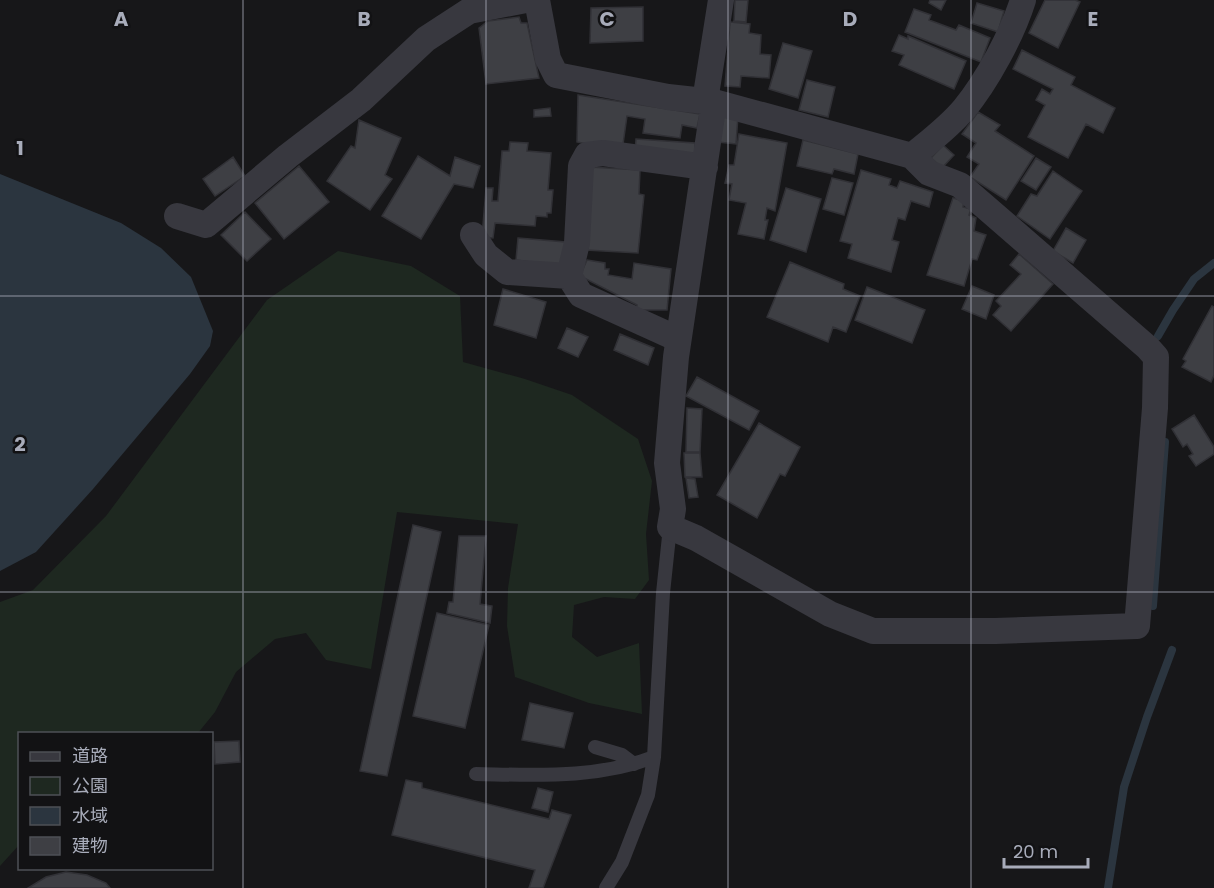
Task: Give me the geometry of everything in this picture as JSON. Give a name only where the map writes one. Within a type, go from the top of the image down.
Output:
[{"type":"street","points":[[177,216],[206,225],[288,156],[361,100],[426,39],[469,12],[526,0]]},
{"type":"street","points":[[537,0],[548,59],[556,75],[668,98],[710,102],[912,156],[929,173],[951,181],[966,190],[1148,348],[1156,357],[1155,408],[1137,626],[873,632],[830,614],[696,538],[670,527],[673,509],[667,463],[678,339],[705,167],[710,102],[721,0]]},
{"type":"street","points":[[912,156],[953,121],[970,101],[1016,22],[1023,0]]},
{"type":"street","points":[[678,339],[581,295],[569,276],[577,243],[581,166],[587,155],[603,153],[705,167]]},
{"type":"street","points":[[473,235],[486,255],[507,272],[569,276]]},
{"type":"lane","points":[[606,888],[622,862],[648,795],[654,757],[663,593],[670,527]]},
{"type":"lane","points":[[595,747],[622,755],[634,764]]},
{"type":"lane","points":[[476,774],[552,776],[604,771],[654,757]]},
{"type":"green space","points":[[338,251],[411,266],[460,296],[463,362],[572,395],[638,439],[652,481],[646,534],[649,580],[635,599],[604,597],[574,605],[572,637],[597,657],[639,643],[642,714],[589,703],[515,677],[507,626],[508,588],[518,524],[397,512],[371,669],[326,660],[306,633],[275,639],[236,672],[215,712],[199,732],[18,732],[18,846],[0,866],[0,602],[33,590],[106,516],[267,300]]},
{"type":"water","points":[[0,174],[121,223],[161,248],[191,277],[213,331],[210,346],[190,374],[93,489],[36,552],[0,571]]},
{"type":"building","points":[[735,0],[748,0],[746,22],[734,21]]},
{"type":"building","points":[[930,0],[946,0],[941,10],[929,3]]},
{"type":"building","points":[[1045,0],[1080,2],[1058,48],[1029,33]]},
{"type":"building","points":[[977,3],[1004,11],[998,32],[971,23]]},
{"type":"building","points":[[643,7],[643,41],[590,43],[591,8]]},
{"type":"building","points":[[914,9],[931,15],[929,20],[956,30],[959,25],[990,38],[981,62],[905,32]]},
{"type":"building","points":[[519,17],[521,23],[527,23],[539,78],[486,84],[479,28],[488,21]]},
{"type":"building","points":[[730,22],[750,24],[749,33],[761,35],[760,54],[771,55],[769,78],[741,76],[740,87],[725,86]]},
{"type":"building","points":[[899,35],[908,39],[908,36],[966,61],[954,89],[899,65],[904,55],[892,51]]},
{"type":"building","points":[[783,43],[812,51],[798,98],[769,89]]},
{"type":"building","points":[[1022,50],[1075,77],[1071,85],[1115,108],[1103,133],[1086,124],[1068,158],[1028,137],[1045,105],[1036,100],[1042,89],[1050,94],[1053,89],[1013,69]]},
{"type":"building","points":[[807,80],[835,87],[828,117],[799,110]]},
{"type":"building","points":[[578,95],[700,114],[697,128],[682,125],[680,138],[643,133],[645,119],[627,116],[622,151],[577,142]]},
{"type":"building","points":[[550,108],[551,116],[534,117],[534,110]]},
{"type":"building","points":[[978,112],[1000,125],[995,131],[1034,156],[1006,200],[970,177],[979,164],[967,157],[976,143],[962,134]]},
{"type":"building","points":[[721,115],[738,116],[736,144],[718,142]]},
{"type":"building","points":[[359,120],[401,138],[385,175],[392,179],[370,210],[327,181],[351,146],[355,148]]},
{"type":"building","points":[[739,134],[787,143],[775,211],[767,208],[765,220],[768,220],[764,239],[738,234],[746,203],[729,200],[732,184],[725,183],[729,165],[734,165]]},
{"type":"building","points":[[636,139],[695,143],[695,157],[635,153]]},
{"type":"building","points":[[803,140],[858,154],[854,174],[834,169],[832,174],[797,166]]},
{"type":"building","points":[[510,142],[528,143],[527,151],[551,153],[548,190],[553,190],[551,213],[547,213],[547,217],[536,216],[535,226],[495,223],[493,238],[482,237],[486,188],[493,188],[492,201],[498,201],[502,151],[509,151]]},
{"type":"building","points":[[943,145],[954,155],[942,168],[931,158]]},
{"type":"building","points":[[418,156],[450,176],[455,157],[480,166],[473,188],[454,184],[421,239],[382,216]]},
{"type":"building","points":[[233,157],[245,176],[215,196],[203,179]]},
{"type":"building","points":[[1036,158],[1051,167],[1036,190],[1021,181]]},
{"type":"building","points":[[299,166],[329,202],[284,239],[255,203]]},
{"type":"building","points":[[590,167],[640,170],[639,194],[644,195],[638,253],[586,250]]},
{"type":"building","points":[[861,170],[891,179],[889,185],[897,188],[900,181],[933,192],[929,207],[911,201],[905,220],[898,218],[892,240],[899,242],[891,272],[848,258],[852,244],[840,241]]},
{"type":"building","points":[[1053,171],[1082,191],[1050,239],[1017,216],[1031,194],[1037,196]]},
{"type":"building","points":[[832,178],[853,183],[844,215],[823,209]]},
{"type":"building","points":[[786,188],[821,199],[806,252],[770,240]]},
{"type":"building","points":[[953,198],[964,201],[963,207],[971,209],[969,215],[976,218],[974,231],[986,235],[977,260],[972,259],[964,286],[927,275]]},
{"type":"building","points":[[245,212],[271,239],[247,261],[221,235]]},
{"type":"building","points":[[1066,228],[1086,240],[1073,263],[1053,251]]},
{"type":"building","points":[[518,238],[566,242],[565,267],[516,260]]},
{"type":"building","points":[[1019,254],[1053,284],[1011,331],[993,315],[1001,306],[996,301],[1021,274],[1010,265]]},
{"type":"building","points":[[587,260],[605,263],[605,269],[609,269],[608,275],[632,279],[634,263],[671,269],[667,310],[636,310],[637,305],[580,276]]},
{"type":"building","points":[[790,262],[844,284],[843,289],[860,296],[846,332],[833,327],[828,342],[767,317]]},
{"type":"building","points":[[972,286],[994,295],[986,319],[962,309]]},
{"type":"building","points":[[867,287],[925,310],[912,343],[855,320]]},
{"type":"building","points":[[503,289],[546,302],[536,338],[494,325]]},
{"type":"building","points":[[1212,306],[1214,307],[1214,375],[1211,382],[1182,367],[1186,361],[1183,359]]},
{"type":"building","points":[[567,328],[588,337],[578,357],[558,348]]},
{"type":"building","points":[[620,334],[654,348],[648,365],[614,350]]},
{"type":"building","points":[[697,377],[759,411],[749,430],[686,396]]},
{"type":"building","points":[[687,408],[702,409],[700,452],[686,452]]},
{"type":"building","points":[[1194,415],[1214,447],[1214,454],[1196,466],[1189,456],[1193,454],[1187,444],[1183,447],[1172,429]]},
{"type":"building","points":[[759,423],[800,447],[785,476],[780,474],[757,518],[717,495]]},
{"type":"building","points":[[684,453],[700,453],[702,477],[685,477]]},
{"type":"building","points":[[686,478],[695,479],[698,497],[689,498]]},
{"type":"building","points":[[413,525],[441,532],[387,776],[360,771]]},
{"type":"building","points":[[459,536],[486,536],[480,604],[492,606],[490,623],[447,613],[449,602],[453,602]]},
{"type":"building","points":[[437,613],[489,625],[465,728],[413,716]]},
{"type":"building","points":[[530,703],[573,713],[564,748],[522,740]]},
{"type":"building","points":[[239,741],[240,762],[215,764],[214,742]]},
{"type":"building","points":[[406,780],[422,783],[422,788],[549,819],[552,810],[571,815],[543,888],[529,888],[535,870],[392,835]]},
{"type":"building","points":[[538,788],[553,792],[548,812],[532,808]]},
{"type":"building","points":[[66,872],[87,875],[106,883],[110,888],[28,888],[46,877]]},
{"type":"waterway","points":[[1158,336],[1194,279],[1214,263]]},
{"type":"waterway","points":[[1153,606],[1165,442]]},
{"type":"waterway","points":[[1108,888],[1124,787],[1172,650]]}]
